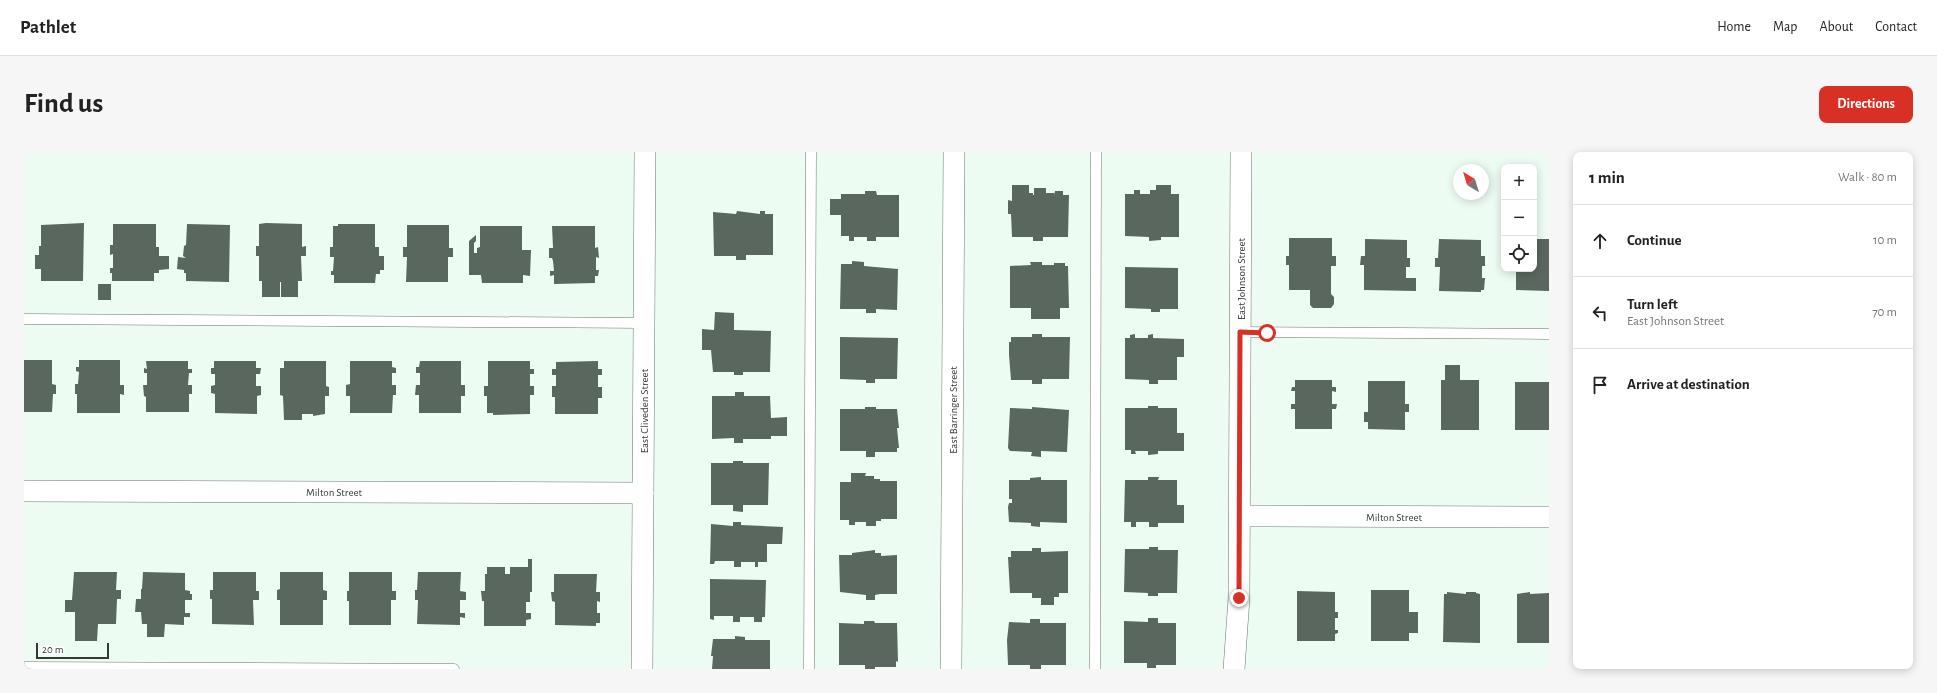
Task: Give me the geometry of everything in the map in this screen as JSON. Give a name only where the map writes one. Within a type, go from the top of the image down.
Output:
[{"type":"street","name":"East Cliveden Street","points":[[642,669],[645,152]]},
{"type":"street","name":"East Barringer Street","points":[[951,669],[954,152]]},
{"type":"street","name":"East Johnson Street","points":[[1234,669],[1239,598],[1241,152]]},
{"type":"street","name":"Milton Street","points":[[24,491],[643,493]]},
{"type":"street","name":"Milton Street","points":[[1240,516],[1549,517]]},
{"type":"lane","points":[[809,669],[811,152]]},
{"type":"lane","points":[[1094,669],[1096,152]]},
{"type":"lane","points":[[24,319],[644,323]]},
{"type":"lane","points":[[1240,332],[1549,334]]},
{"type":"lane","points":[[24,667],[454,669]]},
{"type":"building","points":[[1012,185],[1029,185],[1029,193],[1033,193],[1033,195],[1034,188],[1046,188],[1046,193],[1054,193],[1054,195],[1055,191],[1063,191],[1063,195],[1069,195],[1068,237],[1043,237],[1043,241],[1033,241],[1033,237],[1012,237],[1011,214],[1008,214],[1008,200],[1012,201]]},
{"type":"building","points":[[1156,185],[1171,185],[1171,194],[1179,194],[1179,237],[1161,237],[1161,240],[1149,241],[1149,237],[1125,236],[1125,194],[1134,194],[1134,190],[1140,190],[1140,194],[1150,194],[1150,190],[1156,190]]},
{"type":"building","points":[[865,191],[876,191],[877,195],[899,195],[899,237],[876,237],[876,241],[867,241],[867,237],[854,237],[854,241],[849,241],[849,236],[841,236],[841,215],[830,215],[830,199],[841,199],[841,194],[865,194]]},
{"type":"building","points":[[737,211],[760,214],[760,211],[765,211],[765,214],[773,214],[773,255],[746,255],[746,260],[736,260],[736,256],[714,256],[713,212],[736,214]]},
{"type":"building","points":[[84,223],[83,281],[41,281],[41,269],[35,269],[35,255],[39,255],[39,246],[41,246],[41,225]]},
{"type":"building","points":[[113,224],[156,224],[156,247],[159,247],[159,256],[169,256],[169,269],[159,270],[159,273],[154,273],[154,281],[112,281],[112,273],[110,273],[110,268],[113,268],[113,254],[110,255],[110,245],[113,245]]},
{"type":"building","points":[[187,224],[230,225],[229,282],[186,281],[186,273],[184,273],[184,270],[177,269],[178,257],[186,258],[183,256],[184,246],[186,245]]},
{"type":"building","points":[[259,224],[302,224],[302,247],[306,246],[306,256],[301,256],[302,281],[298,281],[298,297],[281,297],[280,282],[280,297],[262,297],[262,281],[259,281],[259,256],[256,256],[256,246],[259,246]]},
{"type":"building","points":[[338,224],[375,224],[375,247],[379,247],[379,256],[384,256],[384,270],[380,270],[380,274],[376,274],[375,283],[334,283],[334,275],[331,275],[331,271],[333,271],[334,257],[330,257],[330,247],[333,247],[333,226],[338,226]]},
{"type":"building","points":[[407,225],[449,225],[449,248],[453,248],[453,257],[448,257],[448,282],[406,282],[407,257],[403,257],[403,247],[407,247]]},
{"type":"building","points":[[480,226],[522,226],[522,250],[531,250],[530,276],[523,275],[523,283],[482,283],[481,275],[469,275],[469,241],[476,235],[474,253],[477,253],[477,248],[480,247]]},
{"type":"building","points":[[552,226],[595,226],[595,248],[598,247],[599,258],[596,257],[596,270],[599,270],[598,276],[595,276],[595,283],[554,284],[554,275],[550,276],[550,271],[554,271],[553,261],[552,258],[549,258],[549,248],[553,248]]},
{"type":"building","points":[[1289,238],[1332,238],[1332,256],[1336,256],[1336,266],[1331,266],[1331,294],[1334,297],[1334,304],[1331,308],[1313,308],[1310,305],[1310,290],[1289,290],[1289,265],[1286,265],[1286,256],[1289,256]]},
{"type":"building","points":[[1365,239],[1407,240],[1407,258],[1410,258],[1410,267],[1406,267],[1406,278],[1416,278],[1416,291],[1364,290],[1364,265],[1360,265],[1361,256],[1365,256]]},
{"type":"building","points":[[1439,239],[1481,240],[1481,256],[1485,256],[1485,266],[1482,266],[1482,278],[1485,278],[1484,290],[1481,290],[1481,292],[1439,291],[1440,267],[1435,267],[1435,258],[1438,258]]},
{"type":"building","points":[[1537,239],[1549,239],[1549,291],[1516,290],[1516,272],[1537,272]]},
{"type":"building","points":[[852,261],[864,262],[864,266],[898,269],[897,310],[876,309],[876,313],[866,313],[866,309],[840,309],[841,264],[852,264]]},
{"type":"building","points":[[1030,262],[1042,262],[1042,265],[1065,263],[1065,266],[1068,266],[1069,308],[1060,308],[1060,319],[1031,319],[1031,308],[1010,308],[1010,266],[1031,265]]},
{"type":"building","points":[[1125,267],[1178,268],[1178,309],[1160,309],[1160,312],[1151,312],[1151,309],[1125,308]]},
{"type":"building","points":[[98,284],[111,284],[111,300],[98,300]]},
{"type":"building","points":[[715,312],[734,313],[734,330],[771,331],[770,372],[743,372],[743,375],[734,375],[734,372],[713,372],[711,350],[702,350],[702,329],[714,330]]},
{"type":"building","points":[[1032,334],[1042,334],[1042,337],[1070,337],[1069,379],[1042,379],[1042,384],[1032,384],[1032,380],[1011,380],[1009,342],[1011,342],[1011,337],[1032,337]]},
{"type":"building","points":[[1135,334],[1135,338],[1148,338],[1148,335],[1153,334],[1153,338],[1184,339],[1184,357],[1177,357],[1177,380],[1158,380],[1158,384],[1149,384],[1149,380],[1125,379],[1125,338],[1130,338],[1130,335]]},
{"type":"building","points":[[840,337],[898,338],[897,379],[875,379],[875,383],[866,383],[866,380],[840,379]]},
{"type":"building","points":[[24,360],[52,360],[52,384],[56,385],[56,394],[53,394],[52,412],[24,412]]},
{"type":"building","points":[[79,360],[120,360],[120,385],[124,385],[124,395],[120,394],[120,413],[77,413],[77,394],[75,394],[75,384],[78,384],[79,372],[76,371],[76,367],[79,367]]},
{"type":"building","points":[[146,361],[188,361],[188,369],[192,369],[192,373],[189,373],[188,385],[192,385],[192,394],[189,394],[189,412],[146,412],[146,397],[144,396],[143,385],[147,385],[147,373],[144,373],[144,368],[147,369]]},
{"type":"building","points":[[214,361],[256,361],[256,368],[261,368],[260,374],[256,374],[256,386],[261,386],[261,395],[257,396],[257,414],[215,413],[215,394],[211,393],[211,386],[215,385],[215,374],[211,374],[211,368],[214,368]]},
{"type":"building","points":[[284,361],[326,361],[326,386],[329,387],[329,396],[325,396],[325,414],[313,416],[313,414],[302,414],[302,420],[284,420],[283,396],[280,395],[280,368],[284,368]]},
{"type":"building","points":[[350,361],[392,361],[392,367],[396,368],[396,373],[392,373],[392,385],[396,385],[396,395],[393,395],[392,413],[350,413],[350,396],[346,396],[346,385],[350,384]]},
{"type":"building","points":[[420,361],[461,361],[461,385],[465,385],[465,396],[461,396],[461,413],[419,413],[419,395],[415,395],[416,385],[420,385],[420,373],[416,373],[416,367],[419,367]]},
{"type":"building","points":[[488,361],[530,361],[530,369],[534,369],[534,374],[530,374],[530,386],[534,386],[534,395],[530,395],[530,414],[493,415],[493,413],[487,413],[487,396],[484,396],[484,386],[488,386]]},
{"type":"building","points":[[598,361],[598,369],[602,369],[602,375],[598,375],[598,387],[602,387],[602,398],[598,398],[598,414],[555,414],[555,397],[552,397],[552,386],[556,386],[556,375],[552,375],[552,369],[556,369],[556,362]]},
{"type":"building","points":[[1445,365],[1460,365],[1460,380],[1479,380],[1479,430],[1441,430],[1441,380],[1445,380]]},
{"type":"building","points":[[1295,380],[1332,380],[1332,387],[1336,387],[1336,392],[1332,391],[1332,404],[1337,404],[1336,409],[1332,409],[1332,429],[1295,429],[1295,409],[1291,409],[1291,404],[1295,404],[1295,391],[1291,391],[1292,387],[1295,387]]},
{"type":"building","points":[[1368,381],[1405,381],[1405,404],[1409,404],[1409,412],[1405,412],[1405,430],[1368,429],[1368,422],[1364,422],[1364,412],[1368,412]]},
{"type":"building","points":[[1515,382],[1549,382],[1549,430],[1515,430]]},
{"type":"building","points":[[735,392],[744,392],[744,396],[770,396],[771,418],[787,417],[787,436],[771,436],[771,439],[743,439],[743,443],[734,443],[734,438],[712,439],[712,396],[735,396]]},
{"type":"building","points":[[1148,406],[1158,406],[1158,408],[1177,408],[1177,433],[1184,433],[1184,451],[1158,451],[1158,454],[1148,455],[1148,451],[1135,451],[1136,454],[1131,454],[1131,450],[1125,450],[1125,408],[1148,408]]},
{"type":"building","points":[[865,407],[876,407],[876,409],[897,409],[899,448],[897,448],[897,452],[875,452],[875,457],[866,457],[866,451],[840,451],[840,409],[865,409]]},
{"type":"building","points":[[1032,407],[1069,410],[1067,452],[1041,451],[1041,457],[1031,456],[1032,452],[1010,451],[1008,448],[1010,408],[1032,409]]},
{"type":"building","points":[[733,461],[743,461],[743,463],[769,463],[768,505],[743,505],[743,512],[733,511],[733,505],[711,505],[711,463],[733,463]]},
{"type":"building","points":[[851,473],[866,473],[865,476],[874,476],[874,479],[880,479],[880,481],[897,481],[897,519],[881,519],[881,521],[876,521],[876,526],[866,526],[866,522],[855,522],[855,525],[849,525],[849,520],[840,520],[840,482],[851,482]]},
{"type":"building","points":[[1041,477],[1041,480],[1067,480],[1067,523],[1040,522],[1040,527],[1031,526],[1031,523],[1009,522],[1008,507],[1009,503],[1012,503],[1012,499],[1009,499],[1009,480],[1030,480],[1030,478]]},
{"type":"building","points":[[1148,477],[1159,477],[1158,480],[1177,480],[1177,505],[1184,505],[1184,523],[1158,523],[1158,527],[1149,527],[1149,522],[1136,522],[1136,527],[1131,527],[1131,522],[1124,522],[1125,480],[1148,480]]},
{"type":"building","points":[[733,522],[741,522],[741,525],[783,527],[782,544],[767,544],[767,562],[758,562],[758,567],[755,567],[755,562],[741,562],[741,567],[734,567],[734,561],[715,561],[714,564],[710,564],[711,524],[733,526]]},
{"type":"building","points":[[1149,547],[1158,547],[1158,550],[1178,550],[1177,593],[1158,593],[1158,596],[1148,596],[1148,593],[1124,592],[1125,549],[1149,549]]},
{"type":"building","points":[[1032,548],[1041,548],[1041,552],[1068,551],[1068,593],[1059,593],[1059,597],[1054,597],[1054,605],[1041,605],[1041,598],[1032,598],[1032,593],[1010,593],[1008,557],[1011,557],[1011,551],[1032,551]]},
{"type":"building","points":[[875,550],[875,553],[881,553],[881,556],[897,555],[897,594],[880,594],[875,595],[875,600],[866,600],[866,595],[840,592],[839,555],[852,555],[852,553]]},
{"type":"building","points":[[528,559],[532,559],[532,592],[530,592],[530,602],[526,602],[526,613],[531,613],[531,619],[526,620],[526,626],[484,626],[484,601],[482,601],[481,591],[485,591],[485,574],[487,574],[487,567],[505,567],[505,574],[510,574],[510,567],[528,567]]},
{"type":"building","points":[[74,572],[117,572],[116,590],[121,590],[121,599],[117,599],[116,624],[98,624],[97,641],[75,641],[75,612],[65,612],[65,600],[72,600]]},
{"type":"building","points":[[143,572],[185,573],[185,590],[190,591],[190,594],[192,594],[192,600],[185,600],[185,613],[190,613],[190,617],[184,617],[184,625],[165,624],[164,637],[147,637],[147,624],[142,624],[141,612],[135,612],[136,599],[141,599]]},
{"type":"building","points":[[213,572],[256,572],[256,591],[259,591],[259,600],[253,600],[254,625],[212,624],[212,599],[210,599],[210,590],[213,590]]},
{"type":"building","points":[[280,572],[323,572],[323,590],[327,591],[327,600],[323,600],[323,625],[280,625],[280,600],[277,600],[277,590],[280,589]]},
{"type":"building","points":[[349,572],[392,572],[392,591],[396,591],[396,600],[391,600],[391,625],[349,625],[349,601],[347,601],[347,591],[349,591]]},
{"type":"building","points":[[418,572],[461,572],[460,591],[466,592],[466,600],[460,600],[460,613],[465,613],[465,618],[460,617],[460,625],[417,624],[418,600],[415,600],[415,590],[417,590]]},
{"type":"building","points":[[554,574],[597,574],[596,592],[600,592],[600,602],[597,601],[597,613],[600,613],[600,623],[596,623],[596,626],[555,625],[555,602],[552,601],[551,592],[554,592]]},
{"type":"building","points":[[710,579],[766,580],[765,617],[762,617],[762,622],[754,622],[754,617],[740,617],[740,622],[733,622],[733,616],[714,616],[714,620],[710,619]]},
{"type":"building","points":[[1371,590],[1409,590],[1409,612],[1418,612],[1418,633],[1409,633],[1409,641],[1371,641]]},
{"type":"building","points":[[1297,591],[1335,592],[1335,612],[1338,612],[1338,618],[1335,618],[1335,630],[1338,630],[1338,633],[1335,634],[1335,641],[1297,641]]},
{"type":"building","points":[[1447,592],[1466,594],[1466,592],[1476,592],[1480,594],[1480,643],[1443,642],[1444,594],[1447,594]]},
{"type":"building","points":[[1530,592],[1530,594],[1549,593],[1549,643],[1517,643],[1517,594]]},
{"type":"building","points":[[1148,618],[1158,618],[1158,623],[1176,623],[1176,665],[1156,665],[1156,668],[1147,668],[1147,663],[1124,663],[1124,621],[1148,622]]},
{"type":"building","points":[[1030,619],[1040,619],[1040,623],[1066,623],[1066,665],[1041,665],[1041,669],[1030,669],[1030,665],[1008,665],[1007,640],[1009,622],[1030,623]]},
{"type":"building","points":[[864,621],[874,621],[875,623],[897,623],[898,662],[896,661],[896,667],[875,667],[875,669],[865,669],[865,665],[839,665],[839,623],[864,624]]},
{"type":"building","points":[[735,636],[745,637],[745,640],[770,640],[770,669],[712,669],[713,656],[711,656],[713,639],[735,639]]},
{"type":"route","points":[[1239,598],[1240,332],[1267,333]]}]
